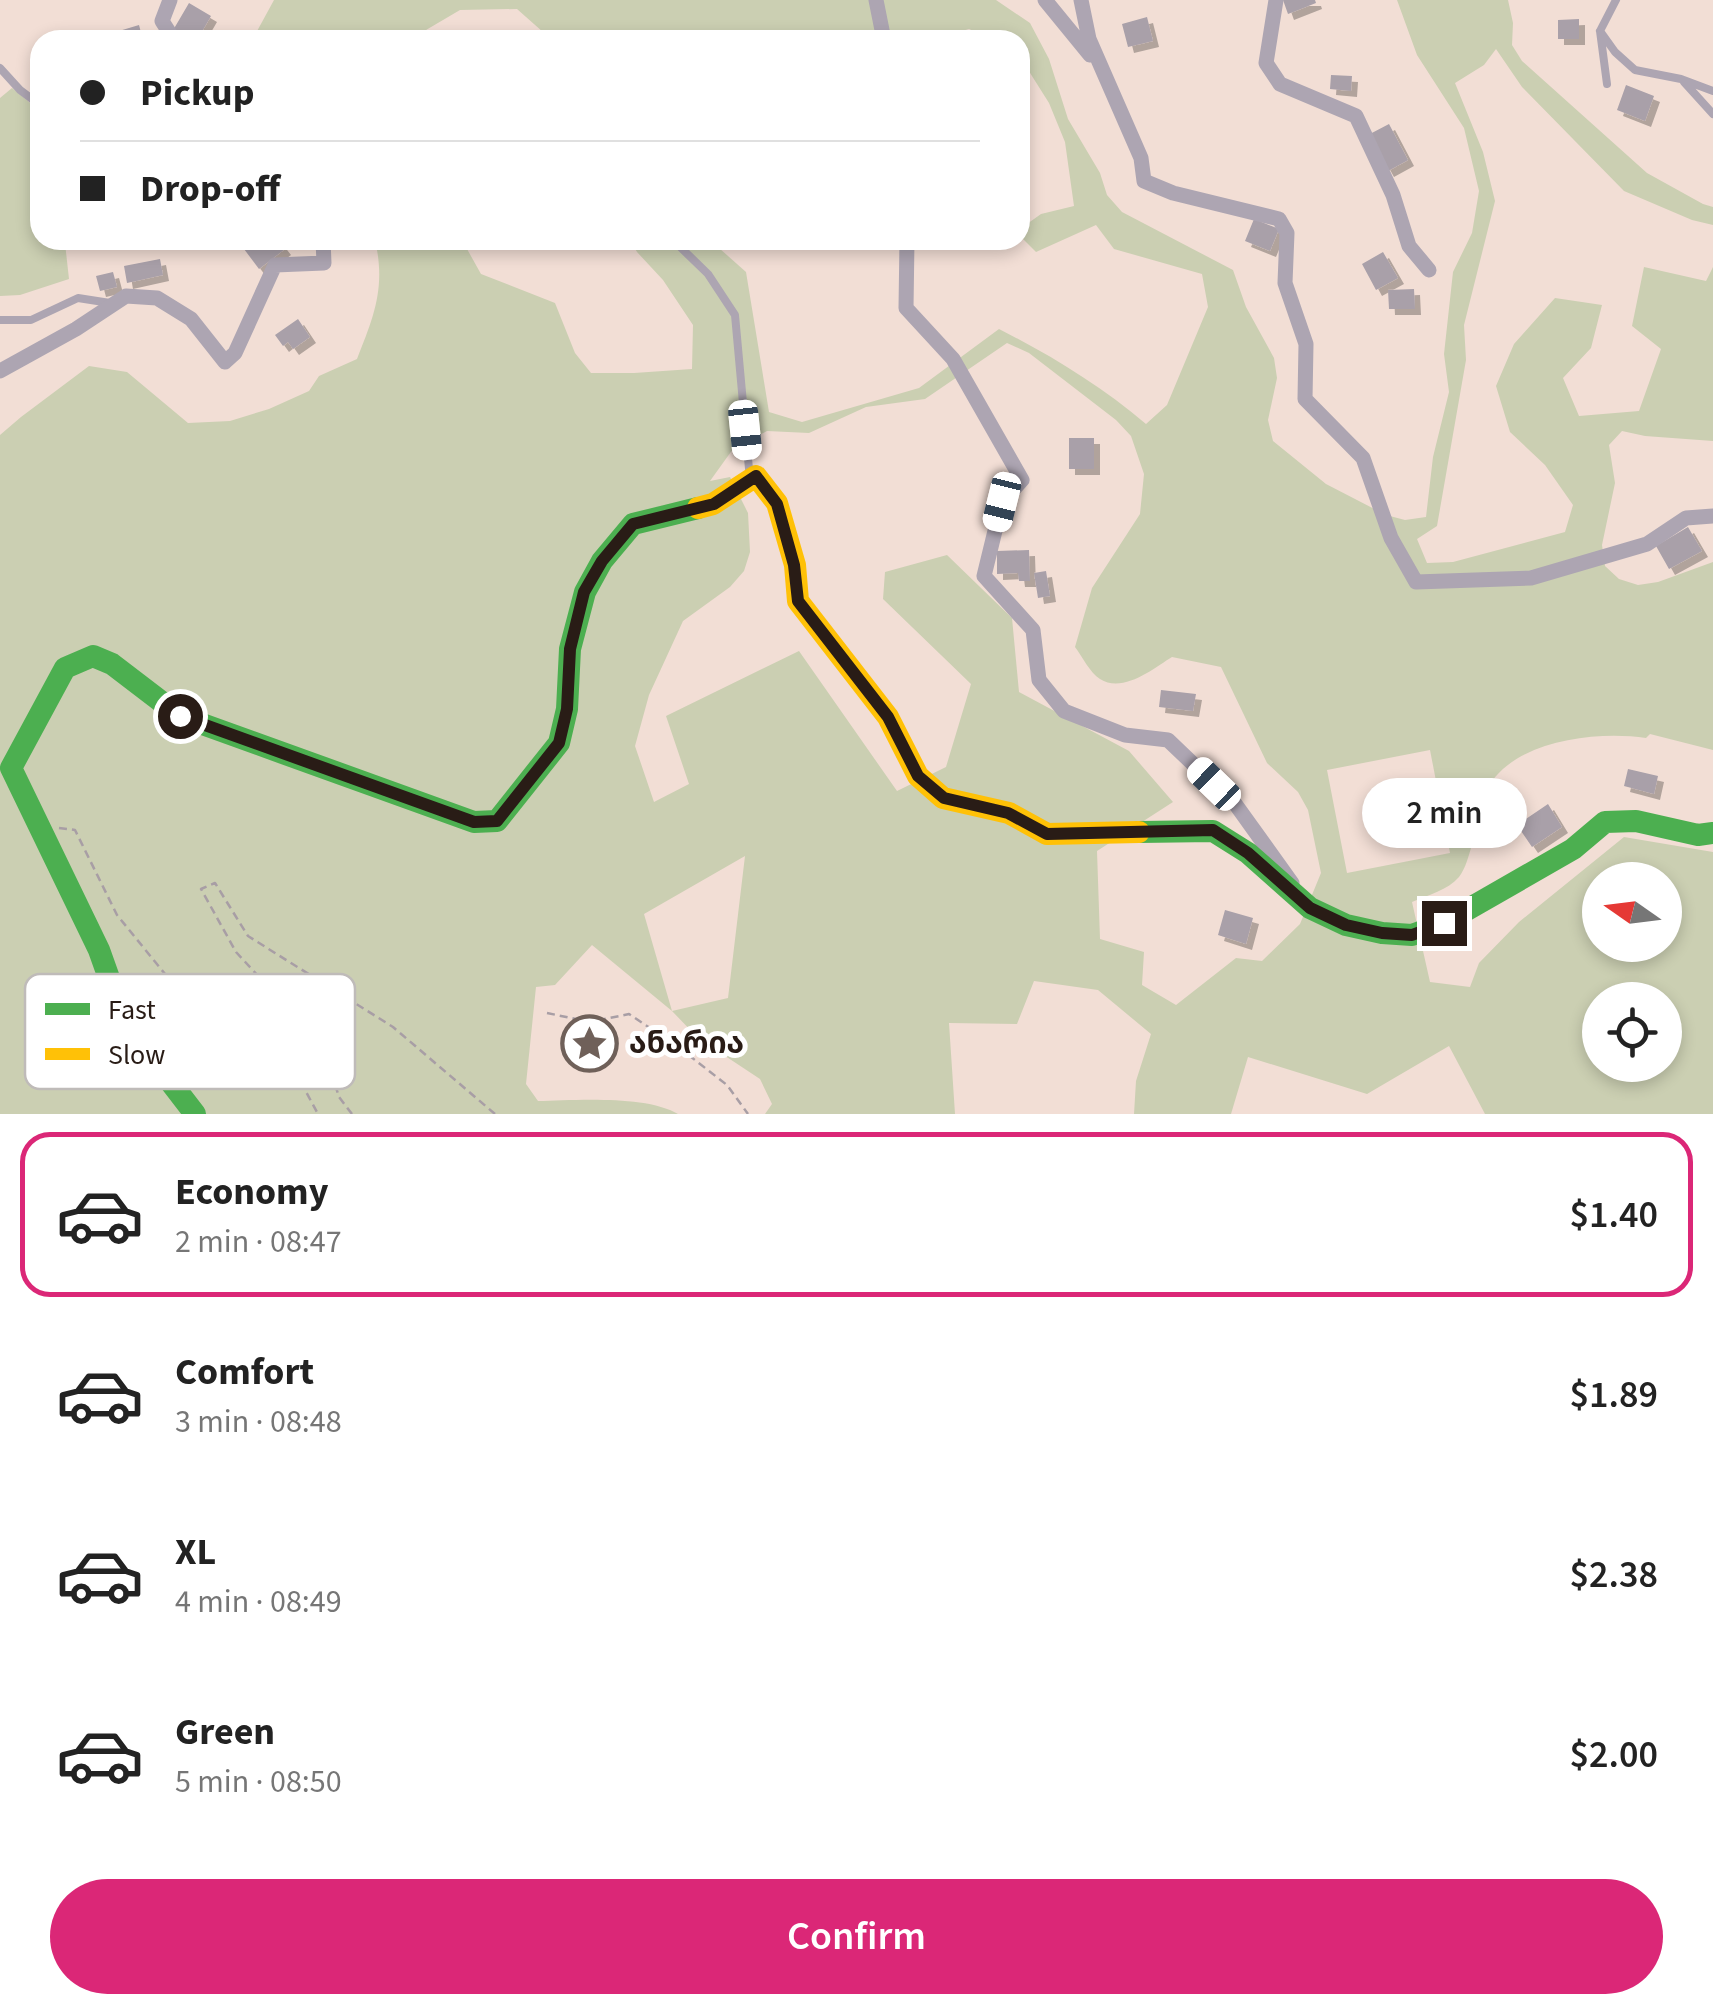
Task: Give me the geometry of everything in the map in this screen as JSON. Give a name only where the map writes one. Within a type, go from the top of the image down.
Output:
[{"type":"street","points":[[168,30],[162,20],[170,0]]},
{"type":"street","points":[[876,0],[882,30]]},
{"type":"street","points":[[1045,0],[1104,73]]},
{"type":"street","points":[[1081,0],[1089,39],[1141,158],[1144,182],[1279,219],[1288,233],[1285,283],[1306,344],[1305,399],[1363,458],[1391,538],[1416,582],[1531,578],[1647,544],[1686,518],[1713,516]]},
{"type":"street","points":[[1276,0],[1266,64],[1280,84],[1356,116],[1393,195],[1409,246],[1429,270]]},
{"type":"street","points":[[0,371],[126,296],[157,298],[191,319],[226,362],[236,353],[275,265],[324,263],[323,250]]},
{"type":"street","points":[[907,250],[906,308],[953,360],[1022,480],[1002,502],[984,576],[1033,630],[1039,680],[1064,711],[1124,735],[1168,740],[1236,805],[1310,908]]},
{"type":"street","points":[[108,974],[10,768],[65,668],[92,656],[112,664],[180,716],[474,822],[497,821],[559,743],[567,709],[570,649],[584,592],[602,561],[633,524],[714,504],[756,476],[777,504],[794,565],[798,601],[888,717],[918,776],[944,798],[1008,813],[1047,834],[1213,830],[1248,853],[1310,908],[1346,925],[1412,935],[1444,923],[1573,849],[1605,822],[1636,821],[1698,835],[1713,833]]},
{"type":"street","points":[[175,1089],[194,1114]]},
{"type":"lane","points":[[1607,84],[1600,32],[1616,0]]},
{"type":"lane","points":[[1600,32],[1635,70],[1680,79],[1713,91]]},
{"type":"lane","points":[[0,68],[30,98]]},
{"type":"lane","points":[[1680,79],[1713,114]]},
{"type":"lane","points":[[683,250],[708,274],[735,315],[749,469],[756,476]]},
{"type":"lane","points":[[0,320],[30,320],[78,298],[114,304]]},
{"type":"path","points":[[38,825],[75,830],[118,915],[165,974]]},
{"type":"path","points":[[256,974],[236,952],[201,889],[215,882],[248,936],[309,974]]},
{"type":"path","points":[[355,1003],[393,1027],[495,1114]]},
{"type":"path","points":[[548,1013],[590,1022],[629,1014],[727,1085],[748,1114]]},
{"type":"path","points":[[304,1089],[318,1114]]},
{"type":"path","points":[[336,1089],[352,1114]]},
{"type":"green space","points":[[274,0],[996,0],[1030,23],[1049,59],[1068,119],[1100,173],[1107,195],[1122,212],[1233,270],[1246,307],[1274,358],[1277,378],[1268,420],[1273,441],[1326,484],[1386,515],[1405,520],[1426,517],[1433,457],[1449,392],[1444,354],[1453,272],[1472,233],[1479,191],[1464,128],[1417,55],[1397,0],[1508,0],[1512,45],[1522,61],[1647,173],[1713,207],[1713,225],[1624,191],[1522,87],[1496,49],[1484,65],[1455,83],[1483,152],[1495,201],[1464,325],[1466,360],[1437,526],[1417,539],[1427,563],[1453,562],[1565,532],[1573,505],[1545,465],[1510,432],[1496,386],[1514,344],[1555,298],[1602,305],[1591,348],[1563,378],[1579,416],[1639,411],[1661,349],[1632,326],[1644,267],[1706,281],[1713,267],[1713,441],[1622,431],[1609,445],[1615,483],[1602,545],[1605,566],[1619,579],[1638,585],[1713,562],[1713,750],[1650,734],[1646,738],[1578,738],[1531,751],[1495,777],[1484,796],[1459,877],[1444,889],[1412,902],[1430,982],[1470,987],[1479,963],[1519,922],[1582,871],[1582,962],[1682,962],[1682,862],[1593,862],[1624,837],[1713,852],[1713,1114],[1485,1114],[1449,1046],[1367,1094],[1248,1057],[1231,1114],[1134,1114],[1136,1081],[1151,1034],[1098,990],[1034,981],[1017,1024],[949,1023],[955,1114],[765,1114],[772,1104],[760,1079],[698,1038],[672,1011],[592,945],[555,985],[536,987],[526,1084],[538,1101],[630,1101],[678,1114],[0,1114],[0,435],[89,366],[127,372],[188,423],[230,421],[309,391],[319,376],[357,359],[379,287],[377,250],[468,250],[481,274],[555,303],[575,353],[591,373],[692,369],[693,325],[663,280],[636,250],[721,250],[746,272],[769,412],[802,422],[919,388],[999,329],[1076,372],[1146,424],[1167,405],[1208,307],[1202,274],[1114,249],[1096,225],[1036,252],[1030,246],[1030,222],[1041,214],[1074,206],[1065,142],[1049,103],[1030,73],[1030,30],[541,30],[517,9],[460,10],[426,30],[258,30]],"holes":[[[1007,343],[1029,353],[1116,420],[1131,436],[1144,474],[1140,514],[1092,588],[1075,647],[1093,673],[1109,683],[1138,678],[1172,657],[1221,667],[1267,763],[1298,792],[1308,810],[1321,873],[1300,924],[1262,961],[1236,958],[1176,1005],[1142,985],[1144,952],[1100,939],[1097,851],[1173,802],[1129,751],[1019,692],[1012,618],[947,555],[885,572],[883,599],[971,684],[946,767],[897,791],[799,651],[666,716],[689,784],[654,802],[635,746],[649,695],[683,621],[730,587],[744,571],[750,552],[748,513],[730,477],[710,481],[733,449],[767,431],[809,433],[866,407],[925,399]],[[1430,750],[1450,853],[1347,873],[1327,770]],[[745,856],[728,998],[672,1011],[644,914]]]},
{"type":"green space","points":[[12,88],[30,103],[30,250],[66,250],[69,279],[20,295],[0,296],[0,98]]},
{"type":"building","points":[[1283,0],[1315,0],[1316,3],[1288,14]]},
{"type":"building","points":[[189,3],[211,16],[203,30],[173,30]]},
{"type":"building","points":[[1147,17],[1153,41],[1128,47],[1122,24]]},
{"type":"building","points":[[1579,19],[1579,39],[1558,39],[1558,20]]},
{"type":"building","points":[[1331,75],[1352,76],[1351,91],[1330,89]]},
{"type":"building","points":[[1626,85],[1654,96],[1645,121],[1617,110]]},
{"type":"building","points":[[1389,124],[1408,160],[1388,171],[1368,135]]},
{"type":"building","points":[[1254,219],[1279,229],[1270,251],[1245,241]]},
{"type":"building","points":[[245,250],[284,250],[259,269]]},
{"type":"building","points":[[1383,252],[1398,278],[1376,290],[1362,264]]},
{"type":"building","points":[[160,259],[163,275],[127,283],[124,266]]},
{"type":"building","points":[[113,272],[117,287],[100,291],[96,276]]},
{"type":"building","points":[[1414,289],[1415,309],[1389,309],[1388,290]]},
{"type":"building","points":[[298,319],[310,337],[293,349],[288,342],[283,346],[275,335]]},
{"type":"building","points":[[1069,438],[1094,438],[1094,469],[1069,469]]},
{"type":"building","points":[[1688,527],[1702,551],[1669,569],[1656,546]]},
{"type":"building","points":[[1029,550],[1030,581],[1019,581],[1018,573],[997,574],[997,551]]},
{"type":"building","points":[[1046,571],[1050,596],[1038,598],[1034,573]]},
{"type":"building","points":[[1161,690],[1196,694],[1193,711],[1159,707]]},
{"type":"building","points":[[1628,769],[1658,776],[1654,794],[1624,786]]},
{"type":"building","points":[[1548,804],[1562,827],[1532,847],[1517,825]]},
{"type":"building","points":[[1225,910],[1253,918],[1246,944],[1218,935]]},
{"type":"traffic: fast","points":[[108,974],[11,768],[65,668],[93,656],[112,664],[180,716],[474,822],[497,821],[559,743],[567,709],[570,649],[585,592],[602,561],[633,524],[698,508]]},
{"type":"traffic: fast","points":[[1139,832],[1213,831],[1248,853],[1310,908],[1346,925],[1412,935],[1444,923],[1573,849],[1605,822],[1636,821],[1698,835],[1713,833]]},
{"type":"traffic: fast","points":[[176,1089],[195,1114]]},
{"type":"traffic: slow","points":[[698,508],[713,504],[756,476],[777,503],[795,565],[798,601],[888,717],[918,776],[943,798],[1009,813],[1047,834],[1139,832]]},
{"type":"place","name":"ანარია","points":[[590,1043]]},
{"type":"route","points":[[180,716],[474,822],[497,821],[559,743],[567,709],[570,649],[584,592],[602,561],[633,524],[714,504],[756,476],[777,504],[794,565],[798,601],[888,717],[918,776],[944,798],[1008,813],[1047,834],[1213,830],[1248,853],[1310,908],[1346,925],[1412,935],[1444,923]]}]
